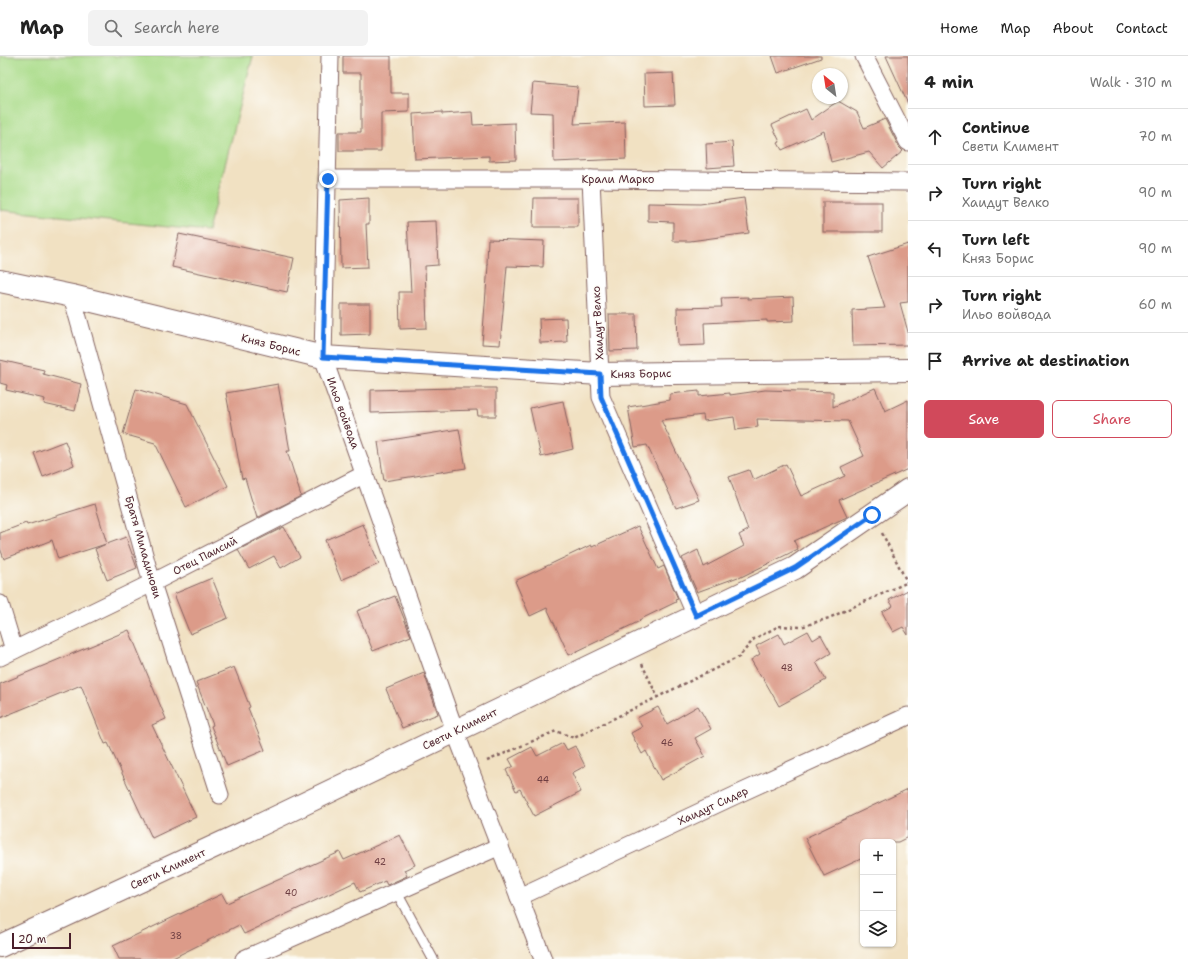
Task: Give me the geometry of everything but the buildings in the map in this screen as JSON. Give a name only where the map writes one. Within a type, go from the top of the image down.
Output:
[{"type":"street","name":"Ильо войвода","points":[[330,56],[323,357],[456,731],[544,959]]},
{"type":"street","points":[[864,56],[908,142]]},
{"type":"street","name":"Крали Марко","points":[[328,179],[591,179],[908,182]]},
{"type":"street","name":"Хаидут Велко","points":[[591,179],[601,397],[696,616]]},
{"type":"street","name":"Княз Борис","points":[[0,281],[72,296],[323,357],[600,374],[908,370]]},
{"type":"street","name":"Братя Миладинови","points":[[72,296],[152,583],[220,795]]},
{"type":"street","name":"Отец Паисий","points":[[7,653],[152,583],[365,474]]},
{"type":"street","name":"Свети Климент","points":[[1,944],[239,835],[795,568],[908,490]]},
{"type":"street","points":[[0,604],[7,653]]},
{"type":"street","name":"Хаидут Сидер","points":[[520,897],[908,716]]},
{"type":"street","points":[[244,959],[500,846]]},
{"type":"lane","points":[[396,891],[433,959]]},
{"type":"path","points":[[470,768],[556,730],[574,738],[739,658],[754,639],[779,626],[801,627],[829,618],[907,582],[872,515]]},
{"type":"path","points":[[633,646],[658,698]]},
{"type":"green space","points":[[0,56],[253,56],[208,231],[0,210]]},
{"type":"route","points":[[328,179],[323,357],[600,374],[601,397],[696,616],[795,568],[872,515]]}]
